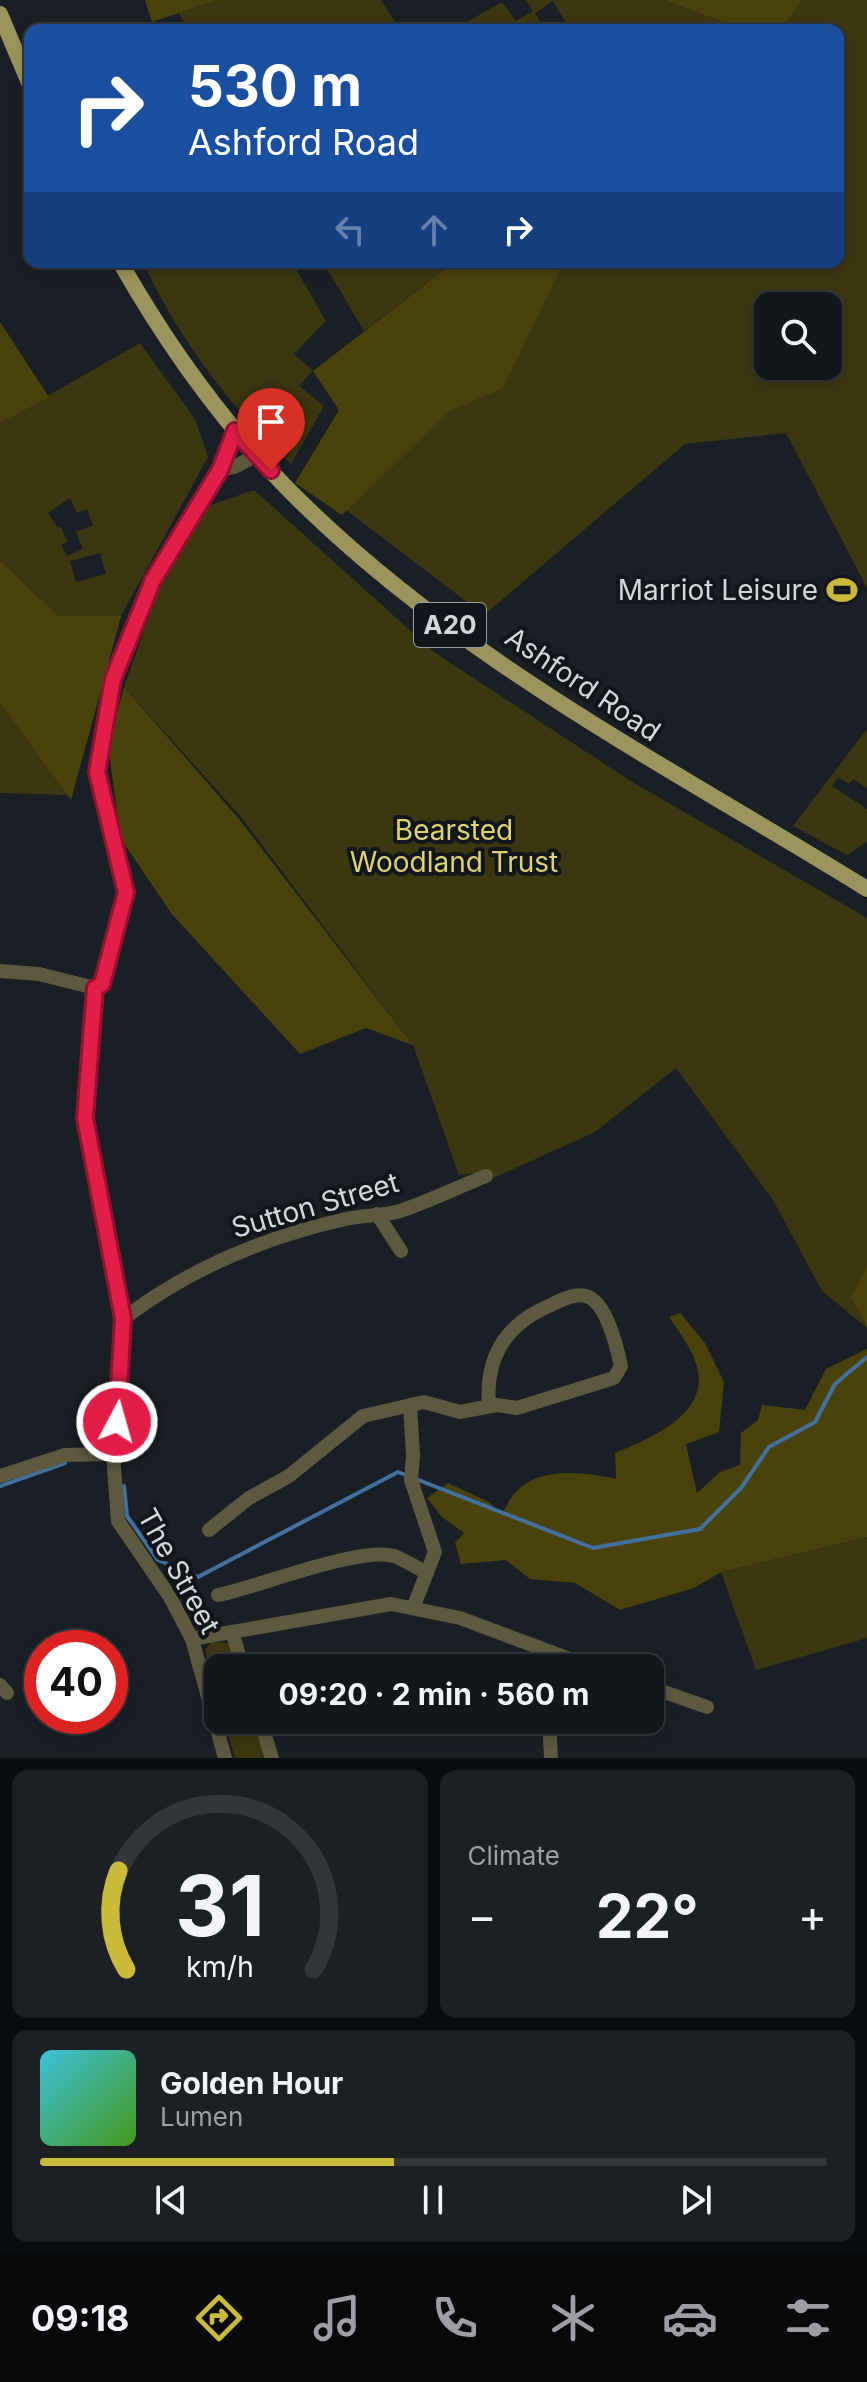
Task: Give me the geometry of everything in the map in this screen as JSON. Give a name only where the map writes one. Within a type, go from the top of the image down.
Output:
[{"type":"main road","points":[[0,14],[24,71]]},
{"type":"main road","name":"Ashford Road","points":[[124,268],[184,364],[235,431],[354,549],[503,663],[648,760],[867,889]]},
{"type":"street","name":"The Street","points":[[225,1758],[192,1639],[170,1597],[118,1521],[113,1454],[121,1390],[123,1319],[85,1118],[95,988],[102,984],[126,892],[97,772],[113,679],[153,580],[220,470],[235,431]]},
{"type":"street","points":[[220,470],[234,467],[257,455]]},
{"type":"street","points":[[0,971],[39,974],[95,988]]},
{"type":"street","name":"Sutton Street","points":[[123,1319],[159,1291],[204,1266],[259,1244],[377,1214],[397,1212],[486,1176]]},
{"type":"street","points":[[377,1214],[401,1251]]},
{"type":"street","points":[[209,1530],[249,1498],[289,1476],[363,1416],[424,1402],[460,1412],[489,1406],[517,1408],[614,1378],[621,1366],[599,1306],[587,1296],[568,1297],[537,1310],[509,1330],[489,1369],[489,1406]]},
{"type":"street","points":[[410,1405],[411,1480],[435,1552],[413,1608]]},
{"type":"street","points":[[0,1476],[65,1455],[113,1454]]},
{"type":"street","points":[[218,1595],[253,1588],[365,1554],[392,1556],[427,1573]]},
{"type":"street","points":[[192,1639],[233,1635],[391,1604],[460,1618],[554,1654]]},
{"type":"street","points":[[233,1635],[239,1654]]},
{"type":"street","points":[[541,1654],[542,1650]]},
{"type":"street","points":[[664,1692],[707,1707]]},
{"type":"street","points":[[264,1734],[272,1758]]},
{"type":"street","points":[[550,1734],[551,1758]]},
{"type":"green space","points":[[217,0],[381,0],[396,24],[185,24],[179,13]]},
{"type":"green space","points":[[526,0],[664,0],[720,21],[698,0],[867,0],[867,588],[786,433],[685,444],[484,615],[308,481],[517,268],[844,268],[844,24],[566,24],[553,1],[535,13],[541,24],[464,24],[502,2],[516,21],[533,11]]},
{"type":"green space","points":[[146,268],[295,268],[326,321],[294,354],[313,371],[299,386],[324,406],[291,464],[270,443],[286,457],[299,441],[277,422],[268,442],[207,370],[172,317]]},
{"type":"green space","points":[[327,268],[446,268],[364,331]]},
{"type":"green space","points":[[140,343],[195,419],[208,457],[121,616],[88,737],[0,561],[0,423]],"holes":[[[70,498],[77,513],[87,509],[93,525],[76,532],[83,549],[67,556],[61,545],[68,542],[61,527],[58,528],[48,513]],[[100,553],[106,574],[76,582],[70,561]]]},
{"type":"green space","name":"Bearsted Woodland Trust","points":[[254,490],[434,652],[629,780],[867,918],[867,1328],[822,1291],[773,1200],[676,1068],[595,1132],[487,1181],[484,1172],[459,1175],[413,1045],[241,817],[124,687],[163,577],[202,508]]},
{"type":"green space","points":[[0,701],[69,795],[0,793]]},
{"type":"green space","points":[[867,729],[867,788],[853,779],[849,784],[838,777],[832,786],[867,809],[867,842],[847,855],[793,826]]},
{"type":"green space","points":[[867,1537],[867,1638],[756,1670],[721,1572]]},
{"type":"green space","points":[[212,1642],[230,1643],[234,1654],[206,1654],[205,1650]]},
{"type":"green space","points":[[228,1734],[260,1734],[267,1758],[235,1758]]},
{"type":"shaded area","points":[[145,0],[217,0],[152,22]]},
{"type":"shaded area","points":[[664,0],[802,0],[785,24],[721,24],[723,22]]},
{"type":"shaded area","points":[[446,268],[561,268],[503,388],[450,411],[342,515],[295,483],[339,410],[313,371]]},
{"type":"shaded area","points":[[0,322],[49,397],[0,423]]},
{"type":"shaded area","points":[[0,561],[58,616],[121,616],[71,800],[0,702]]},
{"type":"shaded area","points":[[124,687],[239,819],[413,1045],[366,1028],[300,1054],[171,913],[121,839],[108,746]]},
{"type":"shaded area","points":[[867,1267],[867,1326],[851,1297]]},
{"type":"shaded area","points":[[680,1313],[705,1343],[724,1382],[719,1432],[686,1444],[697,1493],[720,1472],[740,1465],[741,1433],[758,1420],[762,1405],[805,1410],[826,1369],[867,1349],[867,1537],[721,1572],[694,1588],[620,1610],[575,1583],[530,1579],[506,1560],[461,1564],[455,1543],[464,1533],[442,1517],[427,1498],[448,1483],[489,1502],[501,1515],[515,1493],[537,1478],[577,1473],[616,1479],[615,1453],[643,1441],[684,1414],[698,1388],[698,1372],[694,1357],[669,1317]]},
{"type":"waterway","points":[[124,1486],[127,1516],[158,1560],[198,1577],[398,1472],[593,1548],[700,1529],[741,1488],[769,1447],[815,1422],[835,1384],[867,1357]]},
{"type":"waterway","points":[[0,1486],[65,1463]]},
{"type":"place","name":"Marriot Leisure","points":[[842,590]]},
{"type":"route","points":[[117,1422],[123,1319],[85,1118],[95,988],[102,984],[126,892],[97,772],[113,679],[153,580],[220,470],[235,431],[271,470]]}]
